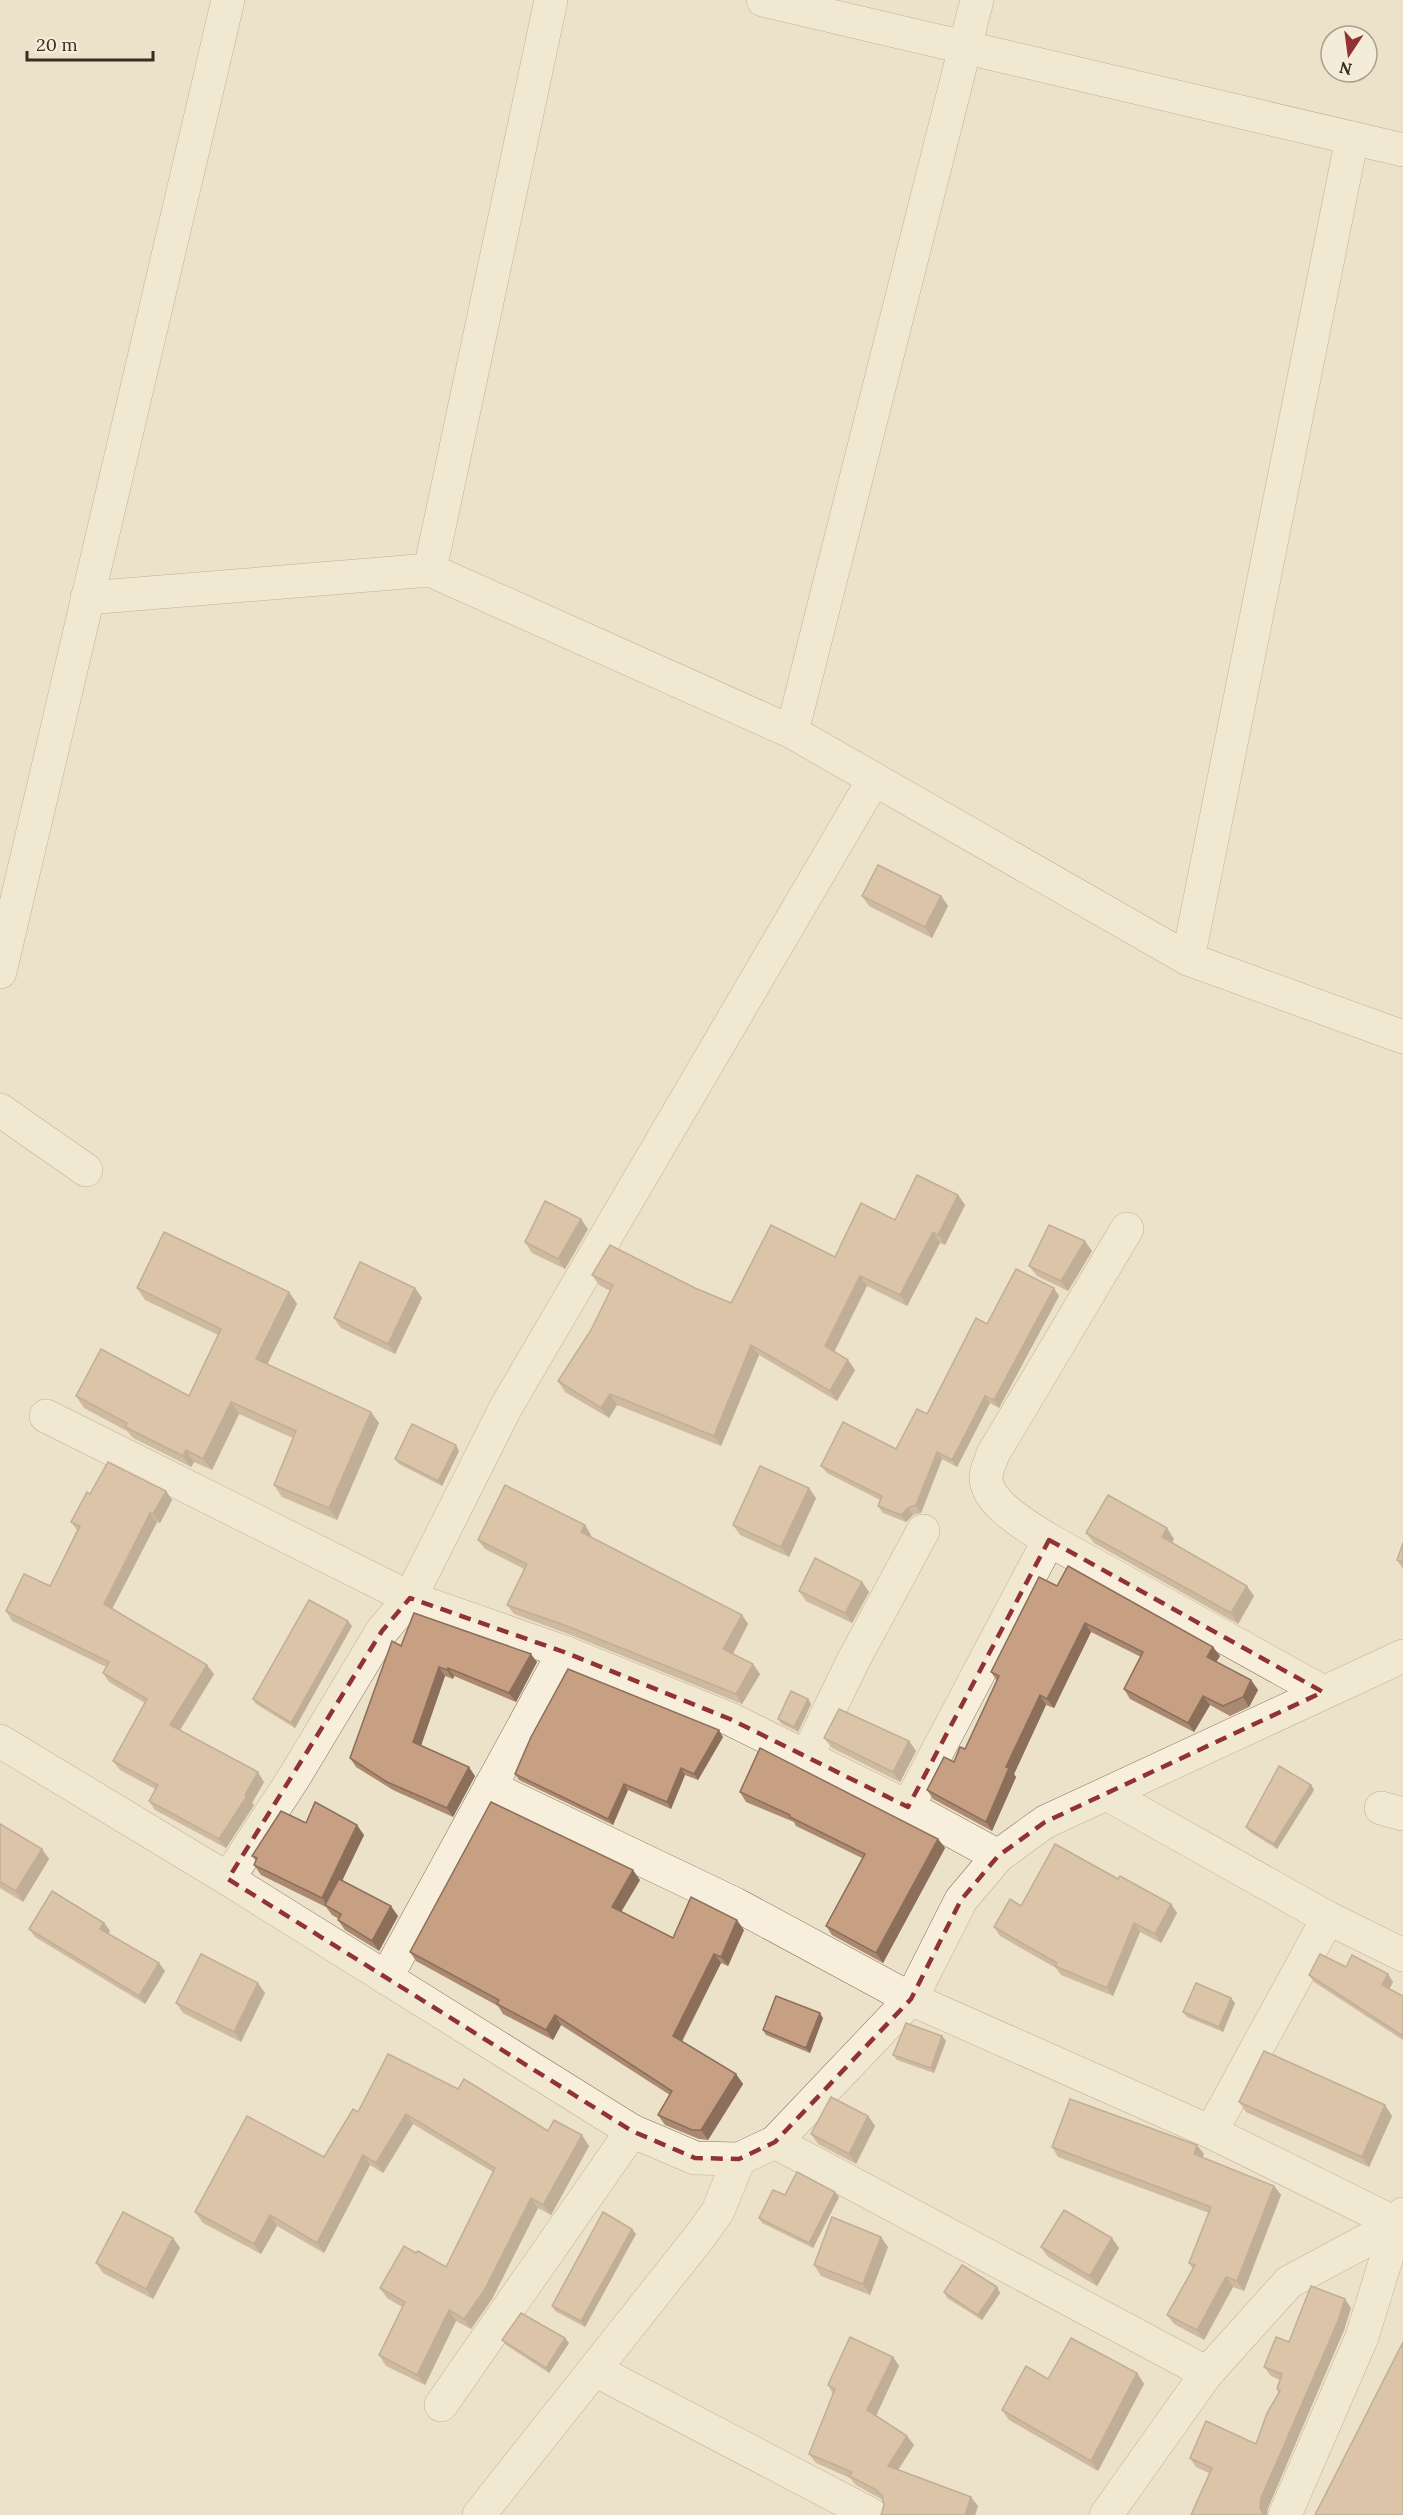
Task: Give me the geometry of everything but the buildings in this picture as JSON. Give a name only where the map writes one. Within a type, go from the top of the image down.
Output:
[{"type":"street","points":[[0,972],[228,0]]},
{"type":"street","points":[[430,570],[551,0]]},
{"type":"street","points":[[763,0],[1403,150]]},
{"type":"street","points":[[792,732],[977,0]]},
{"type":"street","points":[[1188,959],[1352,138]]},
{"type":"street","points":[[87,598],[430,570],[792,732],[1188,959],[1403,1037]]},
{"type":"street","points":[[228,1879],[295,1776],[382,1631],[410,1598],[506,1407],[874,778]]},
{"type":"street","points":[[0,1110],[86,1170]]},
{"type":"street","points":[[1127,1229],[993,1454],[986,1477],[992,1497],[1016,1518],[1049,1540],[1323,1692]]},
{"type":"street","points":[[46,1416],[410,1598],[564,1653],[730,1719],[807,1756],[998,1856]]},
{"type":"street","points":[[807,1756],[853,1661],[923,1531]]},
{"type":"street","points":[[908,1808],[1049,1540]]},
{"type":"street","points":[[386,1978],[564,1653]]},
{"type":"street","points":[[0,1741],[228,1879],[632,2131],[695,2158],[739,2159],[775,2142],[911,1999],[961,1900],[998,1856],[1046,1822],[1403,1656]]},
{"type":"street","points":[[490,1787],[735,1904],[911,1999],[1211,2132],[1401,2222]]},
{"type":"street","points":[[1107,1794],[1328,1918],[1403,1955]]},
{"type":"street","points":[[1211,2132],[1328,1918]]},
{"type":"street","points":[[441,2406],[632,2131]]},
{"type":"street","points":[[775,2142],[1207,2373]]},
{"type":"street","points":[[479,2515],[712,2219],[739,2159]]},
{"type":"street","points":[[1106,2515],[1207,2373],[1289,2282],[1401,2222]]},
{"type":"street","points":[[1285,2515],[1362,2337],[1401,2222]]},
{"type":"street","points":[[595,2370],[872,2515]]},
{"type":"highlighted area","points":[[1049,1540],[1323,1692],[1045,1822],[998,1856],[961,1900],[911,1999],[775,2142],[739,2159],[695,2158],[632,2131],[228,1879],[382,1631],[410,1598],[564,1652],[730,1719],[908,1807]]}]
